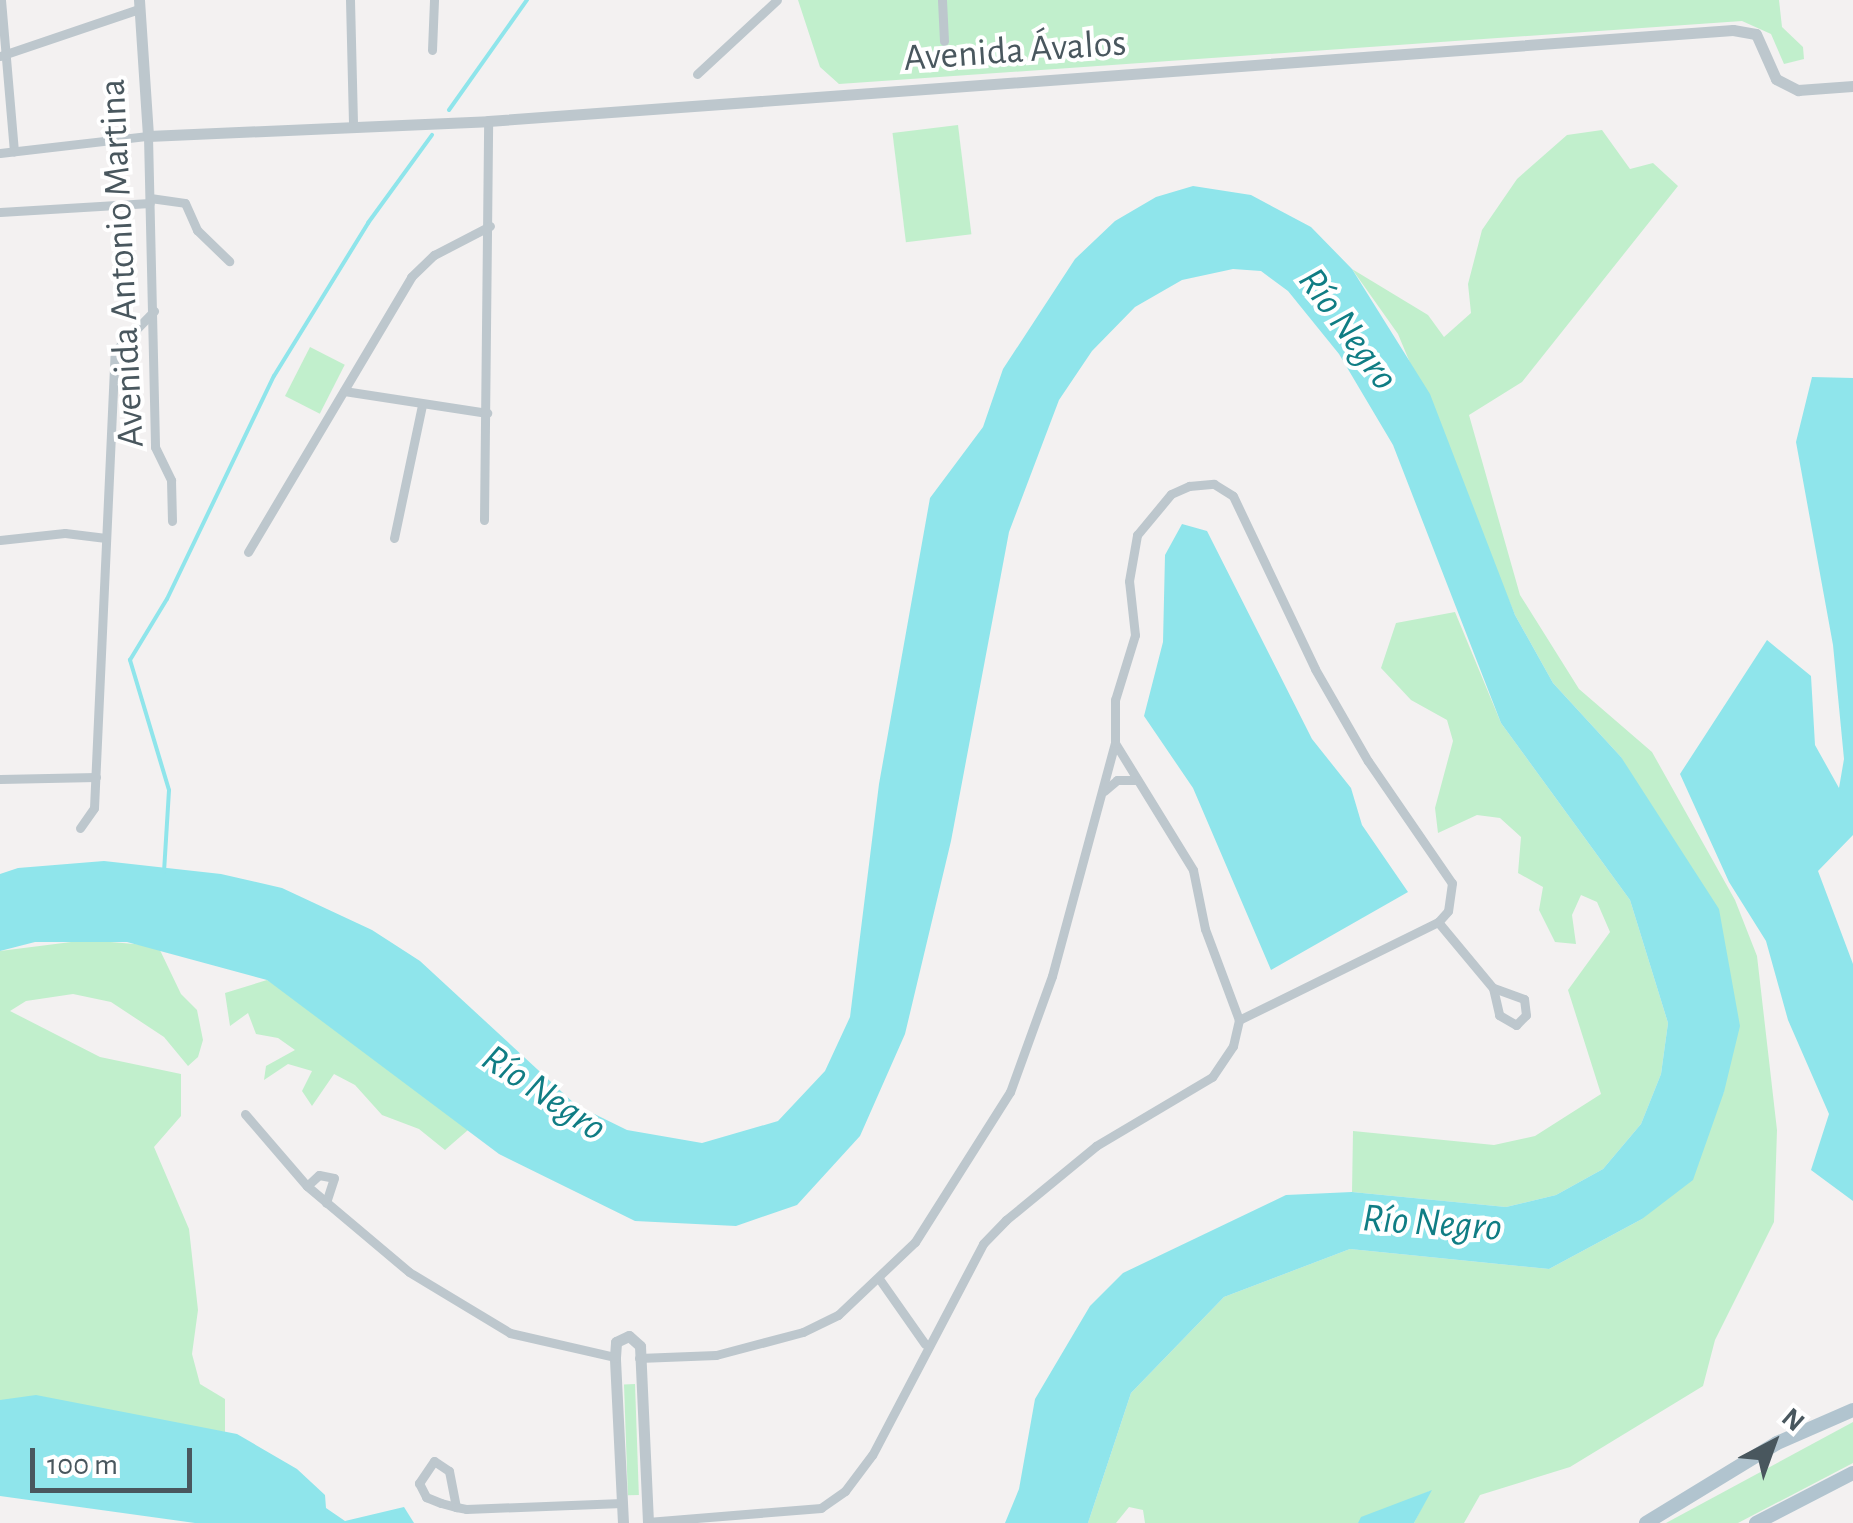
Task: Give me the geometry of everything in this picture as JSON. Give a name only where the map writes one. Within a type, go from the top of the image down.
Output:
[{"type":"main road","points":[[1646,1523],[1777,1443],[1853,1410]]},
{"type":"main road","points":[[1756,1523],[1853,1473]]},
{"type":"street","points":[[1,0],[14,151]]},
{"type":"street","points":[[350,0],[353,127]]},
{"type":"street","points":[[432,50],[434,0]]},
{"type":"street","points":[[697,74],[778,0]]},
{"type":"street","points":[[942,0],[944,41]]},
{"type":"street","points":[[3,56],[139,5]]},
{"type":"street","name":"Avenida Antonio Martina","points":[[139,5],[148,136],[155,446],[171,480],[172,521]]},
{"type":"street","name":"Avenida Ávalos","points":[[148,136],[488,121],[1733,30],[1756,34],[1776,79],[1798,90],[1853,86]]},
{"type":"street","points":[[484,520],[490,226],[488,121]]},
{"type":"street","points":[[0,153],[148,136]]},
{"type":"street","points":[[0,212],[150,200],[185,203],[197,230],[229,261]]},
{"type":"street","points":[[248,552],[411,278],[434,255],[490,226]]},
{"type":"street","points":[[80,828],[94,808],[115,351],[154,311]]},
{"type":"street","points":[[344,391],[487,413]]},
{"type":"street","points":[[394,538],[422,406]]},
{"type":"street","points":[[245,1114],[306,1186],[409,1272],[510,1333],[615,1357],[639,1358],[755,1348],[838,1315],[880,1280],[915,1242],[1010,1092],[1052,976],[1116,743],[1115,700],[1134,635],[1130,568],[1137,535],[1172,494],[1189,486],[1214,484],[1233,496],[1324,685],[1452,883],[1448,910],[1438,922],[1239,1020]]},
{"type":"street","points":[[0,540],[65,533],[104,538]]},
{"type":"street","points":[[623,1523],[616,1342],[630,1336],[640,1346],[648,1522],[821,1508],[845,1491],[872,1455],[925,1344],[982,1244],[1096,1146],[1212,1077],[1232,1046],[1239,1020],[1205,928],[1193,870],[1116,743]]},
{"type":"street","points":[[0,779],[96,778]]},
{"type":"street","points":[[1102,793],[1117,780],[1135,780]]},
{"type":"street","points":[[1438,922],[1493,988],[1499,1015],[1516,1025],[1526,1015],[1524,1000],[1493,988]]},
{"type":"street","points":[[306,1186],[319,1175],[334,1178],[326,1203]]},
{"type":"street","points":[[880,1280],[925,1344]]},
{"type":"street","points":[[456,1507],[449,1472],[434,1462],[419,1482],[426,1497],[456,1507],[646,1504]]},
{"type":"green space","points":[[798,0],[1779,0],[1782,27],[1803,47],[1804,59],[1784,64],[1771,34],[1742,21],[839,84],[820,67]]},
{"type":"green space","points":[[958,125],[971,234],[906,242],[892,133]]},
{"type":"green space","points":[[1602,130],[1630,169],[1653,163],[1678,186],[1522,382],[1469,415],[1520,595],[1579,689],[1652,752],[1735,900],[1757,956],[1777,1130],[1774,1222],[1715,1340],[1703,1386],[1570,1467],[1480,1495],[1464,1523],[1414,1523],[1430,1491],[1358,1523],[1145,1523],[1143,1510],[1129,1507],[1116,1523],[1088,1523],[1131,1393],[1224,1297],[1350,1249],[1549,1269],[1642,1219],[1724,1092],[1621,757],[1553,683],[1515,615],[1398,334],[1352,269],[1428,315],[1444,337],[1471,313],[1468,284],[1482,230],[1517,179],[1567,135]]},
{"type":"green space","points":[[310,347],[345,365],[320,414],[285,396]]},
{"type":"green space","points":[[1455,612],[1501,723],[1630,900],[1668,1023],[1661,1074],[1641,1124],[1603,1169],[1556,1195],[1506,1207],[1352,1192],[1353,1131],[1494,1145],[1535,1136],[1601,1094],[1568,990],[1610,932],[1597,902],[1581,895],[1572,915],[1576,944],[1555,942],[1539,910],[1543,887],[1518,873],[1521,837],[1500,818],[1477,815],[1438,833],[1435,808],[1453,741],[1447,720],[1411,700],[1381,668],[1396,623]]},
{"type":"green space","points":[[87,940],[158,946],[181,994],[197,1010],[203,1040],[198,1057],[188,1066],[164,1037],[111,1002],[73,994],[26,1001],[10,1011],[100,1057],[181,1074],[181,1116],[154,1147],[189,1229],[198,1310],[192,1354],[200,1384],[225,1399],[225,1432],[0,1400],[0,951]]},
{"type":"green space","points":[[267,980],[318,1011],[468,1130],[445,1150],[419,1129],[382,1115],[355,1085],[334,1074],[312,1106],[302,1091],[312,1071],[288,1064],[264,1080],[266,1066],[295,1050],[278,1038],[256,1034],[248,1013],[230,1026],[225,993]]},
{"type":"green space","points":[[624,1384],[635,1384],[639,1495],[628,1495]]},
{"type":"green space","points":[[1853,1422],[1853,1463],[1738,1523],[1666,1523]]},
{"type":"water","name":"Río Negro","points":[[1193,186],[1251,195],[1311,227],[1352,269],[1430,394],[1515,615],[1553,683],[1621,757],[1719,909],[1740,1026],[1724,1092],[1693,1180],[1642,1219],[1549,1269],[1350,1249],[1224,1297],[1131,1393],[1088,1523],[1005,1523],[1019,1489],[1035,1399],[1090,1306],[1123,1273],[1286,1195],[1352,1192],[1506,1207],[1556,1195],[1603,1169],[1641,1124],[1661,1074],[1668,1023],[1630,900],[1501,723],[1393,445],[1339,354],[1288,291],[1261,271],[1233,269],[1182,280],[1135,307],[1092,351],[1059,400],[1009,532],[951,841],[905,1034],[860,1136],[797,1205],[736,1226],[635,1221],[499,1154],[267,980],[127,942],[35,942],[0,951],[0,874],[18,868],[104,861],[221,874],[282,888],[372,930],[420,961],[576,1105],[627,1130],[702,1143],[778,1121],[825,1071],[850,1017],[879,784],[930,498],[983,427],[1003,369],[1075,259],[1115,221],[1156,197]]},
{"type":"water","points":[[1812,377],[1853,378],[1853,835],[1818,871],[1853,964],[1853,1201],[1811,1170],[1829,1114],[1788,1020],[1766,941],[1729,882],[1680,774],[1767,640],[1811,676],[1815,745],[1839,788],[1844,759],[1833,645],[1796,442]]},
{"type":"water","points":[[1182,524],[1207,531],[1312,739],[1351,788],[1362,825],[1408,892],[1271,970],[1193,788],[1144,716],[1163,642],[1165,555]]},
{"type":"water","points":[[36,1395],[237,1434],[297,1469],[325,1495],[326,1508],[345,1521],[404,1507],[414,1523],[195,1523],[0,1496],[0,1400]]},
{"type":"water","points":[[1432,1490],[1414,1523],[1358,1523],[1361,1517]]},
{"type":"waterway","points":[[449,110],[527,0]]},
{"type":"waterway","points":[[164,872],[169,790],[130,660],[167,599],[274,376],[368,223],[432,135]]}]
